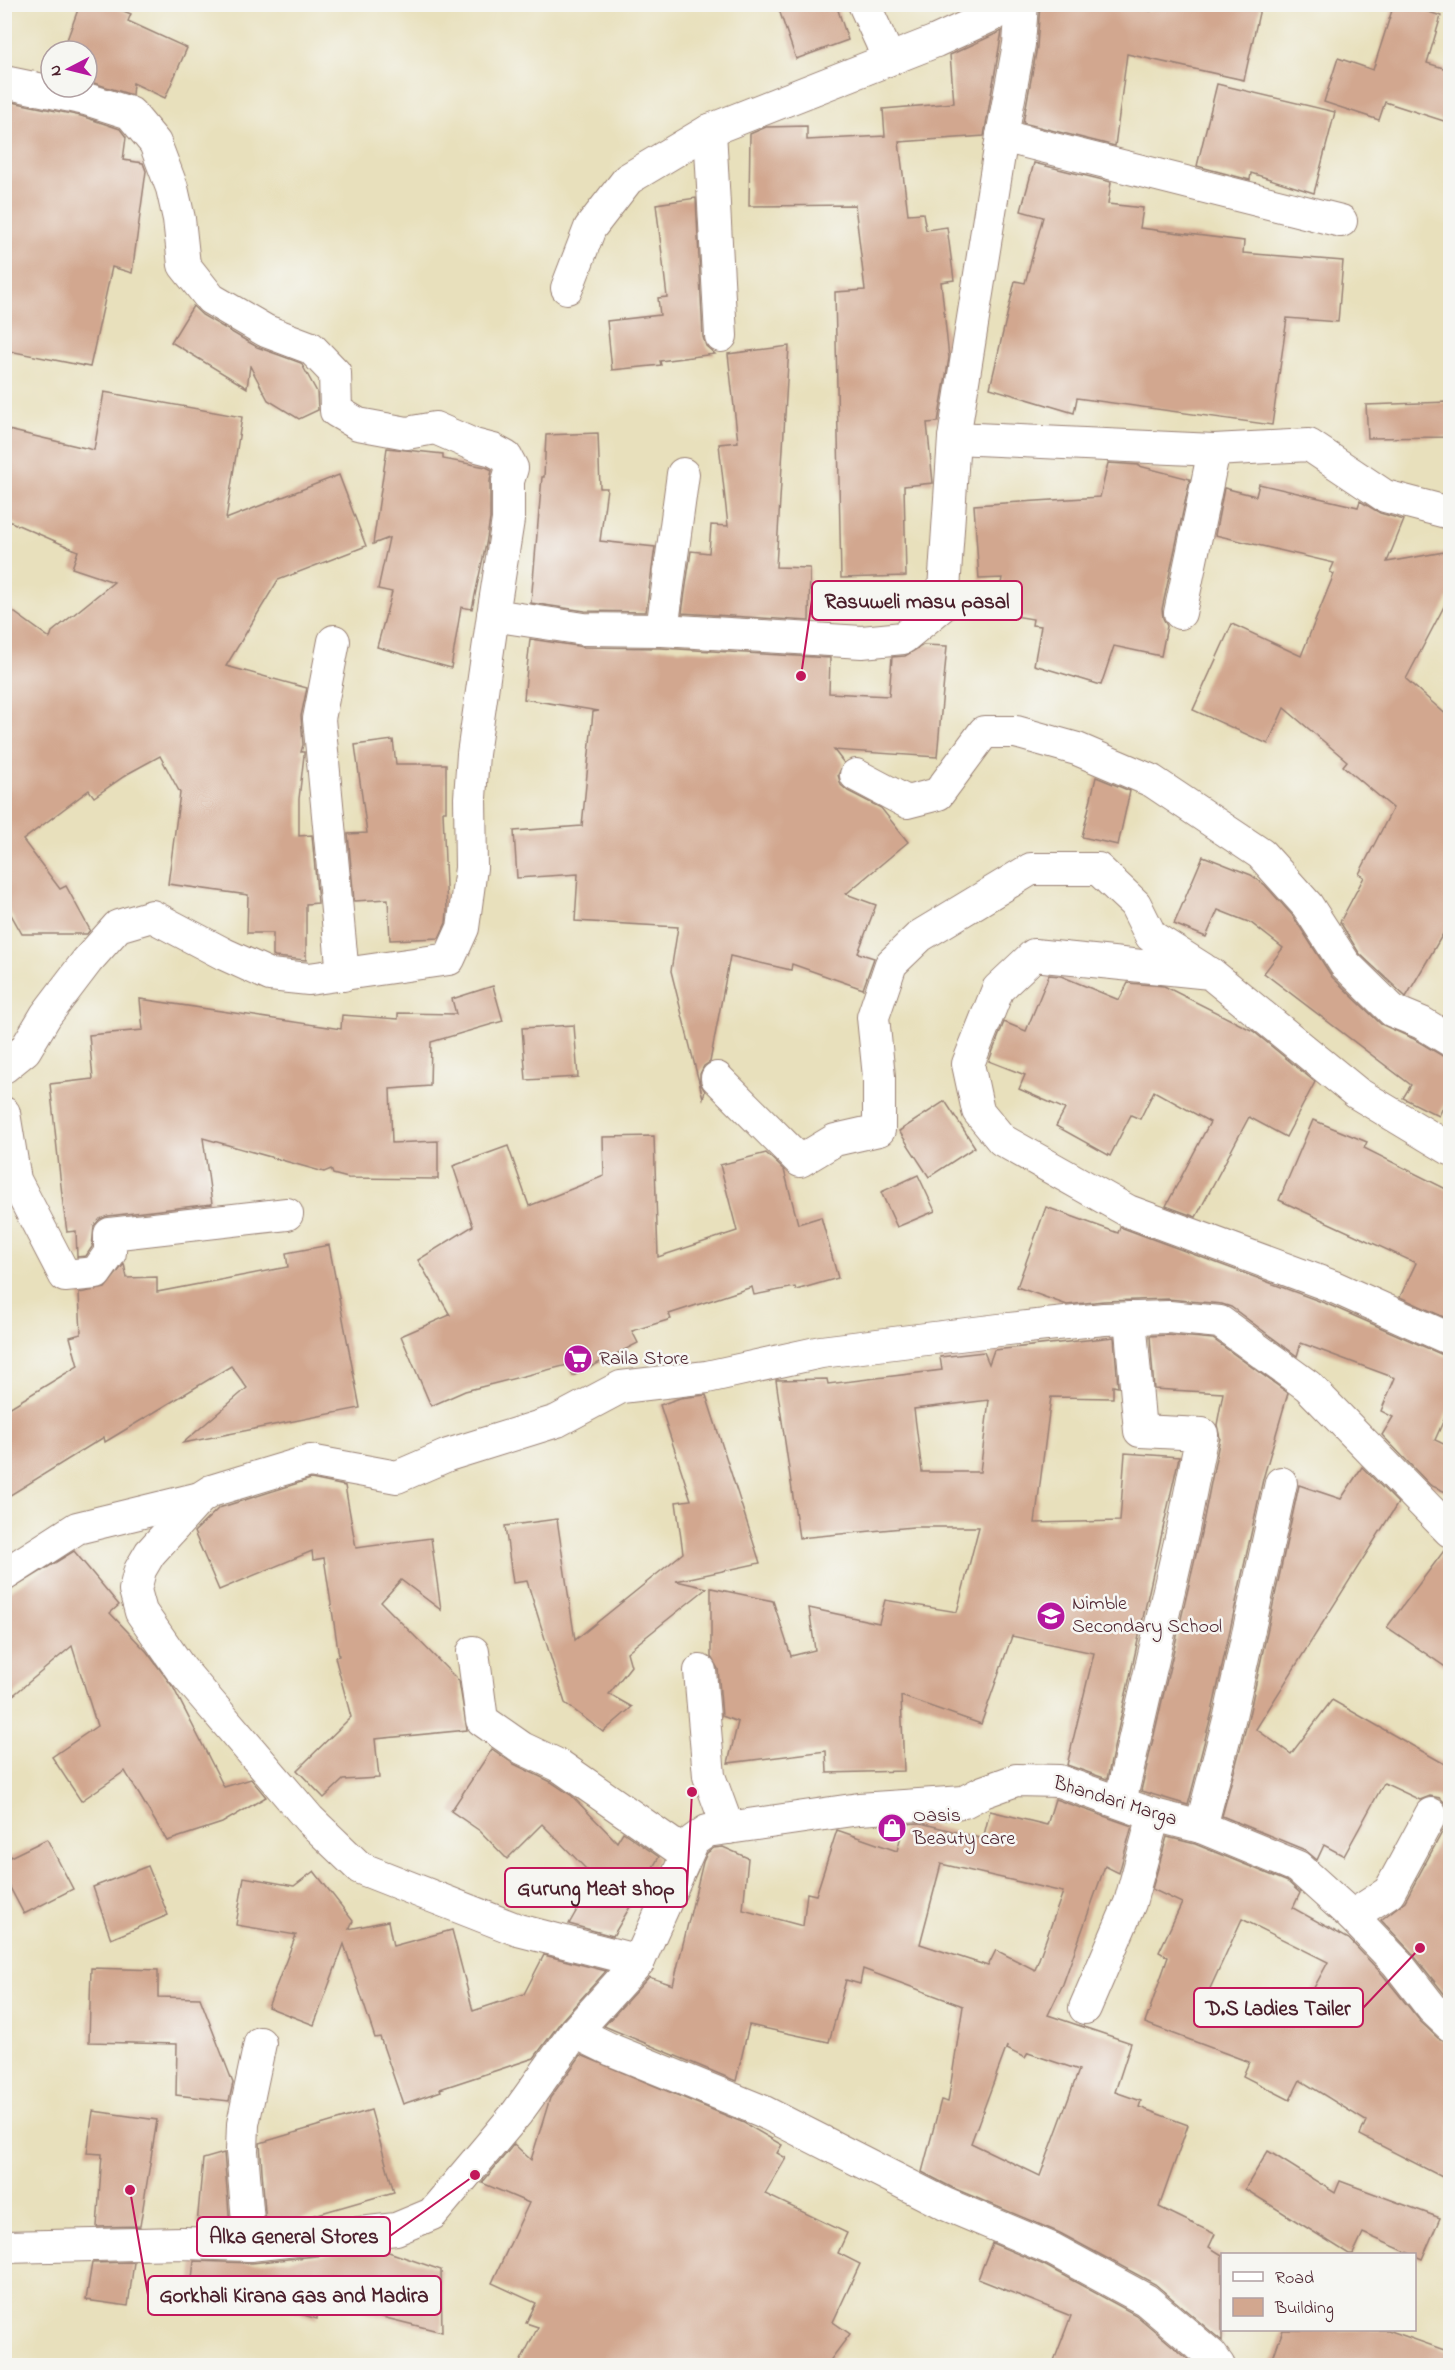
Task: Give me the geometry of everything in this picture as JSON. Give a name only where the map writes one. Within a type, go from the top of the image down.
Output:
[{"type":"street","points":[[864,4],[889,59]]},
{"type":"street","points":[[567,288],[590,228],[628,179],[710,130],[889,59],[1017,4]]},
{"type":"street","points":[[493,615],[584,629],[662,630],[862,642],[903,638],[943,605],[954,438],[1018,44],[1022,4]]},
{"type":"street","points":[[4,82],[86,99],[130,113],[155,143],[172,188],[179,219],[184,265],[212,299],[266,331],[311,348],[335,373],[336,411],[358,424],[399,432],[407,433],[435,428],[506,457],[512,468],[508,481],[508,520],[473,754],[470,798],[471,868],[463,928],[449,959],[309,980],[270,975],[152,916],[118,926],[46,1016],[25,1050],[4,1067]]},
{"type":"street","points":[[710,130],[721,336]]},
{"type":"street","points":[[1002,136],[1341,221]]},
{"type":"street","points":[[954,438],[1214,450],[1310,445],[1385,496],[1450,513]]},
{"type":"street","points":[[1180,614],[1214,450]]},
{"type":"street","points":[[662,630],[683,474]]},
{"type":"street","points":[[334,641],[319,718],[343,975]]},
{"type":"street","points":[[856,775],[907,802],[938,794],[984,732],[1016,732],[1077,749],[1152,781],[1261,854],[1307,905],[1345,964],[1393,1011],[1422,1023],[1450,1041]]},
{"type":"street","points":[[717,1078],[800,1161],[835,1140],[879,1130],[879,1077],[873,1017],[891,964],[920,936],[1031,869],[1098,868],[1135,904],[1151,936],[1210,973],[1357,1093],[1450,1149]]},
{"type":"street","points":[[1210,973],[1034,955],[998,989],[968,1064],[978,1111],[1002,1140],[1128,1211],[1334,1287],[1450,1339]]},
{"type":"street","points":[[4,1113],[15,1180],[65,1276],[96,1273],[110,1253],[110,1234],[287,1214]]},
{"type":"street","points":[[639,1961],[518,1930],[360,1868],[309,1819],[180,1668],[141,1612],[135,1590],[140,1570],[150,1553],[200,1498],[211,1491],[310,1461],[397,1477],[448,1455],[557,1421],[621,1387],[707,1377],[821,1352],[999,1330],[1130,1318],[1169,1317],[1220,1322],[1308,1386],[1450,1531]]},
{"type":"street","points":[[1120,1802],[1183,1529],[1202,1434],[1140,1431],[1130,1318]]},
{"type":"street","points":[[1201,1827],[1230,1716],[1281,1483]]},
{"type":"street","points":[[4,1575],[77,1528],[200,1498]]},
{"type":"street","points":[[473,1652],[482,1720],[522,1748],[560,1766],[686,1854]]},
{"type":"street","points":[[700,1671],[709,1776],[728,1828]]},
{"type":"street","name":"Bhandari Marga","points":[[4,2247],[183,2243],[250,2245],[396,2229],[432,2214],[517,2113],[575,2032],[639,1961],[693,1841],[707,1831],[860,1809],[964,1803],[983,1792],[1016,1780],[1059,1781],[1154,1815],[1201,1827],[1298,1867],[1352,1916],[1397,1963],[1432,2008],[1450,2025]]},
{"type":"street","points":[[1352,1916],[1389,1892],[1431,1814]]},
{"type":"street","points":[[1085,2008],[1130,1903],[1154,1815]]},
{"type":"street","points":[[575,2032],[612,2050],[762,2111],[945,2204],[1052,2249],[1146,2300],[1211,2355],[1219,2366]]},
{"type":"street","points":[[250,2245],[242,2151],[243,2124],[260,2043]]},
{"type":"building","points":[[80,4],[106,4],[131,14],[128,21],[187,48],[165,98],[133,83],[132,95],[99,85],[99,39],[67,39]]},
{"type":"building","points":[[777,4],[836,4],[848,40],[796,59]]},
{"type":"building","points":[[1040,4],[1109,4],[1151,11],[1152,4],[1261,4],[1244,80],[1127,54],[1115,146],[1023,123],[1037,47]]},
{"type":"building","points":[[1394,4],[1404,4],[1441,16],[1427,63],[1450,70],[1450,123],[1385,102],[1379,120],[1324,102],[1338,58],[1373,70]]},
{"type":"building","points":[[1002,31],[984,136],[899,142],[908,214],[923,213],[926,230],[947,227],[954,280],[941,282],[949,358],[938,422],[927,423],[933,483],[904,486],[906,576],[841,578],[835,292],[865,290],[855,205],[749,206],[750,134],[766,127],[807,126],[807,140],[885,136],[883,109],[954,103],[950,55]]},
{"type":"building","points":[[1217,84],[1335,112],[1314,193],[1251,173],[1250,180],[1197,166]]},
{"type":"building","points":[[7,101],[81,116],[120,129],[126,137],[123,160],[143,163],[146,171],[132,273],[112,267],[90,367],[4,350],[4,119]]},
{"type":"building","points":[[1034,163],[1111,182],[1108,204],[1143,208],[1140,228],[1244,241],[1243,253],[1343,261],[1338,322],[1287,318],[1272,425],[1077,398],[1074,413],[990,388],[1015,281],[1025,283],[1043,217],[1021,211]]},
{"type":"building","points":[[696,198],[703,337],[706,346],[715,354],[660,361],[661,365],[612,370],[607,321],[660,315],[658,298],[667,297],[656,204]]},
{"type":"building","points":[[193,306],[202,315],[257,347],[301,363],[317,392],[318,410],[299,419],[268,400],[250,366],[247,388],[171,342]]},
{"type":"building","points":[[789,346],[776,567],[810,568],[809,621],[682,613],[691,551],[709,553],[711,525],[728,526],[719,444],[738,442],[728,354]]},
{"type":"building","points":[[104,392],[242,417],[226,519],[339,475],[366,546],[278,580],[226,666],[307,688],[301,716],[303,745],[301,752],[304,752],[304,755],[299,799],[299,836],[312,835],[318,903],[306,904],[306,960],[273,956],[273,933],[247,933],[248,895],[168,884],[180,793],[160,756],[129,773],[94,797],[89,790],[23,840],[60,889],[66,886],[90,930],[87,934],[22,934],[4,902],[4,605],[50,638],[52,632],[114,582],[72,568],[78,551],[4,519],[4,429],[94,450]]},
{"type":"building","points":[[1448,402],[1449,437],[1368,438],[1366,405]]},
{"type":"building","points":[[598,433],[600,488],[607,488],[600,541],[655,547],[646,612],[585,611],[531,603],[546,435]]},
{"type":"building","points":[[387,448],[443,454],[443,459],[492,470],[490,519],[486,544],[472,609],[461,607],[451,668],[377,647],[392,592],[378,589],[389,538],[373,544]]},
{"type":"building","points":[[1108,463],[1139,465],[1190,479],[1162,609],[1167,626],[1161,656],[1114,646],[1101,685],[1034,665],[1041,626],[1032,625],[1033,619],[996,613],[1002,578],[979,579],[974,505],[1100,497]]},
{"type":"building","points":[[1259,484],[1358,507],[1360,501],[1380,513],[1404,520],[1387,562],[1450,551],[1450,595],[1406,679],[1450,718],[1450,922],[1406,997],[1359,953],[1340,922],[1364,877],[1359,874],[1393,808],[1343,766],[1347,761],[1284,708],[1268,744],[1193,710],[1232,624],[1301,656],[1334,574],[1330,572],[1334,563],[1215,535],[1224,488],[1256,496]]},
{"type":"building","points":[[530,639],[584,647],[661,648],[830,658],[829,693],[889,696],[892,657],[905,656],[923,645],[947,646],[937,757],[834,750],[844,763],[838,775],[841,785],[881,808],[908,842],[846,894],[876,905],[858,953],[874,958],[863,989],[792,964],[791,970],[730,956],[710,1062],[704,1066],[700,1074],[700,1083],[705,1091],[703,1098],[671,971],[678,927],[575,921],[578,874],[517,878],[514,831],[582,826],[593,712],[599,711],[524,699]]},
{"type":"building","points":[[393,740],[396,764],[446,764],[446,811],[443,811],[447,911],[446,923],[439,938],[390,940],[388,899],[354,901],[348,834],[367,833],[355,745]]},
{"type":"building","points":[[1096,777],[1130,791],[1118,845],[1082,837]]},
{"type":"building","points":[[1203,856],[1251,875],[1265,885],[1293,916],[1332,977],[1381,1024],[1450,1058],[1450,1092],[1439,1116],[1403,1098],[1411,1085],[1264,973],[1283,948],[1251,923],[1218,910],[1206,937],[1174,924]]},
{"type":"building","points":[[1049,975],[1061,976],[1119,1000],[1128,983],[1164,986],[1253,1031],[1315,1082],[1286,1137],[1249,1117],[1196,1217],[1166,1206],[1210,1122],[1154,1091],[1140,1119],[1131,1115],[1110,1156],[1056,1126],[1065,1109],[1019,1089],[1025,1075],[989,1061],[1004,1022],[1026,1031]]},
{"type":"building","points":[[493,986],[503,1021],[431,1042],[430,1086],[390,1089],[392,1143],[438,1141],[438,1179],[348,1178],[333,1174],[331,1169],[324,1172],[203,1138],[212,1204],[108,1216],[100,1219],[94,1226],[92,1247],[86,1256],[77,1257],[76,1231],[67,1232],[50,1084],[93,1079],[89,1035],[143,1030],[140,999],[341,1029],[342,1015],[398,1019],[398,1013],[456,1014],[452,999]]},
{"type":"building","points":[[574,1025],[578,1077],[526,1080],[522,1028]]},
{"type":"building","points":[[945,1101],[975,1147],[929,1177],[899,1131]]},
{"type":"building","points":[[1313,1120],[1367,1142],[1364,1148],[1450,1191],[1450,1320],[1400,1297],[1416,1263],[1279,1200]]},
{"type":"building","points":[[654,1136],[658,1257],[737,1231],[720,1165],[766,1153],[784,1170],[798,1224],[821,1217],[838,1278],[796,1290],[795,1287],[754,1295],[752,1287],[669,1314],[671,1319],[632,1331],[638,1343],[573,1376],[567,1365],[465,1391],[431,1406],[401,1336],[450,1315],[418,1260],[473,1226],[453,1166],[508,1146],[529,1206],[604,1176],[603,1137]]},
{"type":"building","points":[[918,1175],[935,1211],[897,1227],[881,1192]]},
{"type":"building","points":[[1046,1207],[1118,1233],[1120,1227],[1327,1304],[1450,1357],[1450,1406],[1435,1440],[1450,1447],[1450,1494],[1430,1485],[1382,1435],[1393,1417],[1381,1411],[1395,1378],[1301,1343],[1297,1356],[1231,1307],[1222,1304],[1168,1299],[1103,1301],[1067,1305],[1017,1287]]},
{"type":"building","points":[[329,1245],[360,1408],[183,1443],[247,1388],[231,1366],[105,1442],[104,1437],[4,1499],[4,1411],[78,1366],[70,1337],[81,1334],[79,1293],[105,1288],[124,1264],[127,1278],[157,1277],[157,1292],[288,1267],[286,1253]]},
{"type":"building","points":[[1168,1335],[1213,1339],[1288,1393],[1263,1479],[1212,1712],[1188,1805],[1141,1791],[1201,1533],[1220,1438],[1217,1425],[1223,1393],[1154,1389],[1150,1336]]},
{"type":"building","points":[[1114,1337],[1118,1387],[1113,1386],[1113,1398],[1051,1397],[1035,1523],[1120,1521],[1125,1453],[1179,1457],[1107,1779],[1067,1765],[1094,1653],[1012,1636],[981,1724],[901,1696],[904,1771],[827,1773],[826,1751],[728,1763],[738,1722],[722,1716],[718,1669],[711,1657],[711,1588],[773,1601],[791,1656],[815,1650],[809,1608],[879,1623],[885,1600],[957,1612],[979,1527],[913,1527],[799,1538],[776,1380],[827,1379],[828,1384],[942,1370],[940,1357],[984,1352],[989,1364],[994,1350]],"holes":[[[989,1400],[980,1472],[922,1472],[914,1409]]]},
{"type":"building","points":[[706,1395],[760,1563],[676,1581],[707,1588],[627,1652],[631,1666],[609,1694],[632,1707],[603,1732],[565,1703],[527,1581],[513,1583],[505,1526],[557,1519],[575,1640],[683,1553],[676,1502],[691,1500],[660,1405],[680,1398]]},
{"type":"building","points":[[1362,1467],[1398,1503],[1256,1729],[1291,1754],[1332,1700],[1450,1767],[1450,2001],[1411,1952],[1381,1920],[1405,1901],[1447,1823],[1449,1813],[1447,1805],[1440,1798],[1430,1796],[1420,1800],[1384,1783],[1344,1856],[1324,1845],[1317,1860],[1305,1850],[1222,1816],[1248,1720],[1299,1485],[1341,1499]]},
{"type":"building","points":[[311,1479],[345,1486],[356,1548],[431,1538],[441,1610],[401,1580],[381,1602],[459,1681],[467,1730],[375,1739],[379,1778],[343,1780],[324,1798],[297,1770],[351,1717],[335,1657],[339,1656],[324,1558],[313,1560],[312,1551],[219,1590],[194,1532],[219,1508]]},
{"type":"building","points":[[1446,1548],[1450,1548],[1450,1670],[1387,1627]]},
{"type":"building","points":[[74,1551],[119,1605],[110,1613],[147,1652],[173,1687],[224,1787],[251,1779],[266,1797],[222,1823],[167,1841],[125,1771],[81,1801],[52,1757],[97,1726],[72,1646],[4,1703],[4,1594]]},
{"type":"building","points":[[492,1749],[572,1796],[617,1842],[623,1832],[659,1857],[613,1936],[569,1924],[595,1878],[542,1824],[507,1859],[480,1831],[451,1811]]},
{"type":"building","points":[[1055,1799],[1132,1826],[1119,1873],[1105,1866],[1063,1984],[1048,2015],[1131,2043],[1115,2092],[1141,2101],[1139,2107],[1188,2125],[1159,2207],[1215,2234],[1209,2247],[1221,2254],[1222,2341],[1155,2284],[1060,2233],[953,2188],[922,2172],[941,2100],[948,2102],[963,2006],[863,1969],[860,1984],[846,1980],[829,2042],[749,2025],[736,2081],[604,2026],[649,1977],[673,1985],[703,1862],[707,1853],[714,1848],[723,1847],[748,1858],[743,1910],[803,1926],[807,1893],[816,1895],[837,1830],[897,1851],[904,1824],[921,1823],[983,1839],[990,1811],[1047,1825]],"holes":[[[941,1864],[1063,1892],[1035,1970],[996,1950],[988,1966],[920,1944]],[[1007,2046],[1007,2049],[1025,2058],[1028,2053],[1079,2070],[1040,2176],[971,2143]]]},
{"type":"building","points":[[1167,1837],[1195,1844],[1288,1882],[1300,1893],[1293,1908],[1349,1939],[1383,1975],[1420,2021],[1438,2038],[1450,2042],[1450,2181],[1360,2135],[1366,2121],[1300,2080],[1290,2100],[1243,2076],[1249,2062],[1145,2023],[1168,1957],[1159,1952],[1182,1903],[1152,1889]],"holes":[[[1242,1919],[1328,1962],[1298,2017],[1274,2006],[1269,2017],[1207,1995]]]},
{"type":"building","points":[[47,1839],[73,1889],[24,1914],[4,1876],[4,1860]]},
{"type":"building","points":[[148,1866],[168,1915],[111,1939],[93,1887]]},
{"type":"building","points":[[314,1871],[353,1921],[349,1929],[388,1921],[393,1946],[452,1930],[473,2011],[524,1994],[544,1955],[606,1971],[562,2020],[534,2058],[440,2089],[441,2091],[403,2104],[380,2037],[375,2038],[344,1944],[314,2025],[268,2007],[296,1935],[236,1925],[244,1877],[294,1886]]},
{"type":"building","points":[[91,1968],[158,1970],[158,1997],[200,1998],[233,2083],[229,2101],[176,2095],[177,2044],[89,2042]]},
{"type":"building","points":[[581,2055],[744,2123],[782,2145],[777,2153],[786,2158],[765,2194],[847,2233],[838,2253],[860,2264],[833,2322],[850,2334],[826,2366],[518,2366],[538,2327],[526,2323],[536,2303],[492,2283],[529,2203],[482,2183],[514,2144],[531,2160],[550,2098]]},
{"type":"building","points":[[371,2110],[394,2192],[297,2220],[300,2221],[266,2225],[260,2143]]},
{"type":"building","points":[[93,2111],[157,2120],[140,2226],[97,2227],[102,2154],[87,2153]]},
{"type":"building","points":[[1268,2151],[1335,2193],[1340,2181],[1440,2218],[1422,2259],[1416,2256],[1416,2253],[1408,2253],[1363,2233],[1353,2253],[1347,2253],[1245,2189]]},
{"type":"building","points":[[224,2153],[230,2226],[197,2225],[203,2159]]},
{"type":"building","points":[[992,2243],[1044,2265],[1136,2315],[1196,2366],[1052,2366],[1071,2316],[978,2279]]},
{"type":"building","points":[[380,2249],[441,2270],[442,2332],[318,2301],[317,2319],[271,2305],[190,2297],[194,2261],[252,2263]]},
{"type":"building","points":[[134,2262],[128,2306],[86,2300],[92,2263]]},
{"type":"building","points":[[1283,2331],[1391,2331],[1450,2352],[1450,2366],[1270,2366]]},
{"type":"place","name":"Rasuweli masu pasal","points":[[801,676]]},
{"type":"place","name":"Raila Store","points":[[578,1359]]},
{"type":"place","name":"Nimble Secondary School","points":[[1051,1616]]},
{"type":"place","name":"Gurung Meat shop","points":[[692,1792]]},
{"type":"place","name":"Oasis Beauty care","points":[[892,1828]]},
{"type":"place","name":"D.S Ladies Tailer","points":[[1420,1948]]},
{"type":"place","name":"Alka General Stores","points":[[475,2175]]},
{"type":"place","name":"Gorkhali Kirana Gas and Madira","points":[[130,2190]]}]
